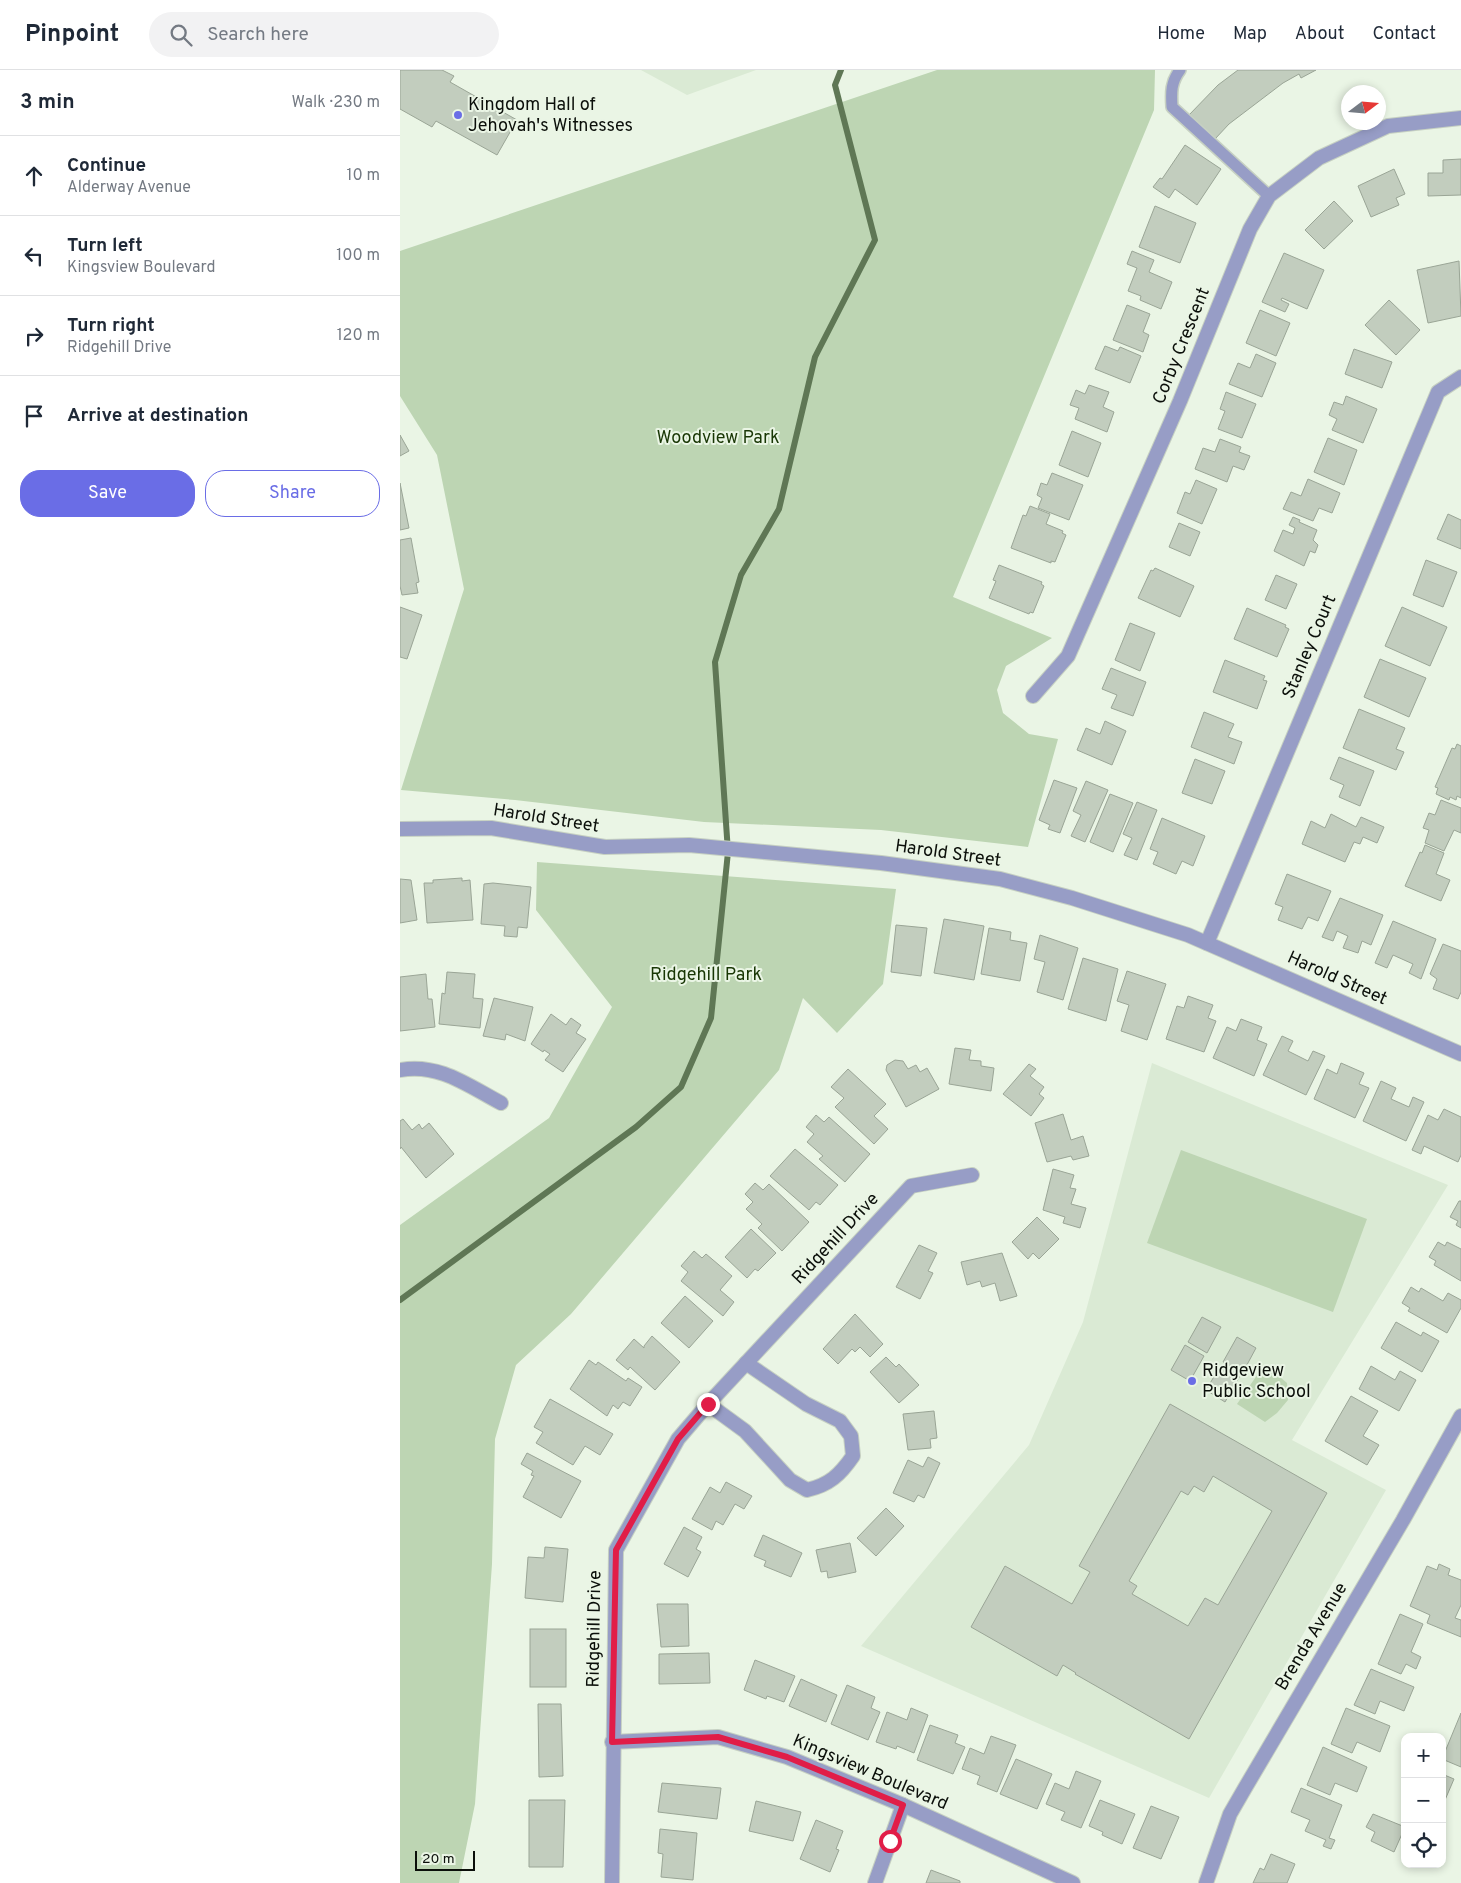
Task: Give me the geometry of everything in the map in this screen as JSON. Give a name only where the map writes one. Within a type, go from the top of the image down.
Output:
[{"type":"street","name":"Corby Crescent","points":[[1032,696],[1068,656],[1180,401],[1250,229],[1269,196],[1319,158],[1388,126],[1461,118]]},
{"type":"street","name":"Stanley Court","points":[[1207,942],[1438,392],[1461,377]]},
{"type":"street","name":"Harold Street","points":[[400,829],[491,828],[605,847],[689,845],[881,862],[1000,879],[1072,898],[1207,942],[1461,1054]]},
{"type":"street","points":[[400,1070],[416,1067],[442,1071],[500,1103]]},
{"type":"street","name":"Ridgehill Drive","points":[[612,1883],[612,1742],[616,1550],[678,1439],[708,1404],[911,1186],[972,1175]]},
{"type":"street","points":[[708,1404],[745,1431],[790,1480],[806,1490],[824,1486],[840,1475],[853,1456],[851,1436],[840,1421],[806,1404],[746,1363]]},
{"type":"street","name":"Brenda Avenue","points":[[1206,1883],[1235,1805],[1403,1520],[1461,1416]]},
{"type":"street","name":"Kingsview Boulevard","points":[[612,1742],[718,1737],[787,1757],[903,1805],[1073,1883]]},
{"type":"street","points":[[875,1883],[903,1805]]},
{"type":"lane","points":[[1180,70],[1174,77],[1171,91],[1172,107],[1269,196]]},
{"type":"shaded area","points":[[641,70],[756,70],[687,95]]},
{"type":"shaded area","name":"Ridgeview Public School","points":[[1152,1063],[1448,1185],[1292,1440],[1386,1490],[1209,1798],[861,1646],[1029,1445],[1083,1322]]},
{"type":"green space","name":"Woodview Park","points":[[937,70],[1155,70],[1154,110],[953,597],[1052,638],[1006,666],[997,690],[1003,713],[1029,734],[1058,739],[1028,847],[881,830],[704,822],[515,800],[401,790],[464,589],[437,455],[400,396],[400,251]]},
{"type":"green space","name":"Ridgehill Park","points":[[537,862],[896,889],[883,984],[837,1033],[803,998],[779,1070],[571,1314],[516,1365],[495,1439],[492,1564],[475,1804],[459,1883],[400,1883],[400,1225],[549,1118],[612,1007],[536,910]]},
{"type":"green space","points":[[1181,1150],[1367,1219],[1333,1312],[1147,1243]]},
{"type":"green space","points":[[1264,1368],[1269,1368],[1287,1383],[1288,1400],[1277,1413],[1265,1422],[1237,1404]]},
{"type":"building","name":"Kingdom Hall of Jehovah's Witnesses","points":[[400,70],[442,70],[454,76],[450,82],[517,120],[497,155],[436,121],[432,127],[400,109]]},
{"type":"building","points":[[1238,70],[1316,70],[1301,78],[1299,74],[1283,83],[1229,124],[1215,139],[1189,115],[1218,85]]},
{"type":"building","points":[[1185,145],[1221,169],[1197,205],[1175,189],[1169,198],[1153,187],[1160,178],[1162,179]]},
{"type":"building","points":[[1461,159],[1461,195],[1428,196],[1428,173],[1443,173],[1443,160]]},
{"type":"building","points":[[1394,169],[1405,194],[1396,198],[1399,205],[1371,217],[1358,186]]},
{"type":"building","points":[[1334,201],[1353,221],[1324,249],[1305,230]]},
{"type":"building","points":[[1155,206],[1196,223],[1180,263],[1139,247]]},
{"type":"building","points":[[1132,251],[1154,260],[1149,272],[1172,282],[1161,309],[1140,300],[1141,296],[1128,291],[1137,268],[1127,264]]},
{"type":"building","points":[[1284,253],[1324,270],[1307,309],[1282,298],[1281,300],[1289,304],[1285,312],[1262,302]]},
{"type":"building","points":[[1459,261],[1461,316],[1428,323],[1417,270]]},
{"type":"building","points":[[1389,300],[1420,330],[1396,355],[1365,325]]},
{"type":"building","points":[[1127,305],[1150,314],[1143,332],[1149,335],[1143,352],[1113,340]]},
{"type":"building","points":[[1260,310],[1290,323],[1276,356],[1246,343]]},
{"type":"building","points":[[1105,346],[1118,351],[1120,347],[1141,356],[1130,383],[1095,369]]},
{"type":"building","points":[[1354,349],[1392,362],[1382,388],[1345,374]]},
{"type":"building","points":[[1256,354],[1276,363],[1262,397],[1229,384],[1238,363],[1250,368]]},
{"type":"building","points":[[1089,385],[1109,392],[1103,407],[1114,412],[1107,432],[1075,419],[1079,408],[1070,405],[1076,390],[1085,394]]},
{"type":"building","points":[[1226,392],[1256,404],[1242,438],[1218,429],[1225,411],[1220,409]]},
{"type":"building","points":[[1346,396],[1377,409],[1363,443],[1332,430],[1337,419],[1329,415],[1334,402],[1343,405]]},
{"type":"building","points":[[1072,431],[1101,443],[1088,477],[1059,465]]},
{"type":"building","points":[[400,435],[409,451],[400,456]]},
{"type":"building","points":[[1328,438],[1357,450],[1344,485],[1314,472]]},
{"type":"building","points":[[1220,439],[1241,447],[1239,452],[1250,456],[1244,470],[1233,466],[1227,482],[1195,469],[1203,448],[1215,452]]},
{"type":"building","points":[[1052,473],[1083,485],[1069,520],[1038,508],[1042,498],[1037,495],[1041,483],[1047,485]]},
{"type":"building","points":[[1308,479],[1340,493],[1332,513],[1319,508],[1313,521],[1283,509],[1291,492],[1301,496]]},
{"type":"building","points":[[1196,480],[1217,489],[1202,524],[1177,513],[1185,492],[1190,494]]},
{"type":"building","points":[[400,483],[409,528],[400,530]]},
{"type":"building","points":[[1030,506],[1050,514],[1046,524],[1063,531],[1062,533],[1066,535],[1055,562],[1051,561],[1051,563],[1011,548],[1023,515],[1026,516]]},
{"type":"building","points":[[1448,514],[1461,520],[1461,549],[1437,539]]},
{"type":"building","points":[[1293,517],[1300,520],[1299,522],[1317,530],[1313,540],[1318,545],[1315,553],[1310,551],[1304,566],[1274,551],[1283,530],[1293,534],[1295,528],[1289,525]]},
{"type":"building","points":[[1179,523],[1200,532],[1190,556],[1169,547]]},
{"type":"building","points":[[411,538],[419,582],[416,583],[418,593],[402,595],[400,586],[400,540]]},
{"type":"building","points":[[1426,560],[1457,572],[1443,607],[1413,595]]},
{"type":"building","points":[[999,565],[1042,582],[1041,584],[1044,586],[1033,613],[1030,612],[1029,614],[989,598],[996,581],[993,580]]},
{"type":"building","points":[[1155,568],[1194,586],[1180,617],[1138,598],[1151,570],[1153,571]]},
{"type":"building","points":[[1276,575],[1297,584],[1286,609],[1265,600]]},
{"type":"building","points":[[400,607],[422,615],[407,659],[400,657]]},
{"type":"building","points":[[1402,607],[1447,627],[1430,666],[1385,646]]},
{"type":"building","points":[[1247,608],[1286,625],[1285,627],[1289,629],[1277,657],[1234,639]]},
{"type":"building","points":[[1130,623],[1155,633],[1140,671],[1115,660]]},
{"type":"building","points":[[1380,659],[1426,678],[1409,717],[1364,697]]},
{"type":"building","points":[[1225,660],[1265,676],[1263,680],[1267,681],[1257,709],[1213,692]]},
{"type":"building","points":[[1111,668],[1146,682],[1133,716],[1111,708],[1117,695],[1102,689]]},
{"type":"building","points":[[1359,709],[1405,728],[1396,749],[1404,752],[1396,770],[1343,748]]},
{"type":"building","points":[[1204,712],[1234,724],[1228,737],[1242,742],[1234,764],[1191,747]]},
{"type":"building","points":[[1105,721],[1126,731],[1112,765],[1077,750],[1086,728],[1100,734]]},
{"type":"building","points":[[1457,744],[1461,746],[1461,798],[1457,796],[1456,800],[1450,797],[1449,800],[1436,794],[1438,788],[1435,787],[1452,748],[1455,749]]},
{"type":"building","points":[[1339,757],[1374,771],[1360,806],[1339,797],[1344,785],[1330,779]]},
{"type":"building","points":[[1195,759],[1225,771],[1212,804],[1182,793]]},
{"type":"building","points":[[1054,780],[1077,788],[1060,833],[1048,829],[1050,825],[1039,820]]},
{"type":"building","points":[[1086,781],[1108,790],[1085,842],[1071,836],[1081,815],[1073,811]]},
{"type":"building","points":[[1110,794],[1133,803],[1113,852],[1090,842]]},
{"type":"building","points":[[1441,800],[1461,808],[1461,833],[1454,830],[1444,851],[1425,843],[1429,830],[1423,828],[1429,813],[1435,815]]},
{"type":"building","points":[[1137,802],[1157,810],[1137,860],[1124,855],[1132,838],[1123,834]]},
{"type":"building","points":[[1331,814],[1356,827],[1361,817],[1384,827],[1377,843],[1363,837],[1360,844],[1354,842],[1345,862],[1302,844],[1311,821],[1325,828]]},
{"type":"building","points":[[1162,818],[1205,836],[1193,866],[1182,861],[1176,874],[1153,864],[1158,852],[1150,849]]},
{"type":"building","points":[[1425,845],[1444,853],[1436,874],[1450,880],[1441,901],[1405,886]]},
{"type":"building","points":[[1287,874],[1331,891],[1318,921],[1308,917],[1302,929],[1278,920],[1283,907],[1275,904]]},
{"type":"building","points":[[462,878],[462,881],[470,880],[473,920],[427,923],[424,883],[433,883],[433,880]]},
{"type":"building","points":[[400,879],[411,880],[417,920],[400,923]]},
{"type":"building","points":[[493,883],[531,887],[527,928],[518,927],[517,937],[504,936],[505,926],[481,924],[484,884]]},
{"type":"building","points":[[1340,898],[1383,915],[1371,945],[1362,941],[1358,953],[1343,948],[1348,936],[1337,931],[1333,941],[1322,937]]},
{"type":"building","points":[[944,919],[984,926],[974,980],[934,973]]},
{"type":"building","points":[[1393,921],[1436,939],[1421,979],[1409,973],[1413,964],[1393,955],[1387,968],[1375,963]]},
{"type":"building","points":[[896,925],[927,928],[921,976],[891,972]]},
{"type":"building","points":[[989,928],[1011,932],[1010,940],[1027,943],[1020,981],[981,974]]},
{"type":"building","points":[[1040,935],[1078,948],[1063,1000],[1037,992],[1045,962],[1034,959]]},
{"type":"building","points":[[1443,944],[1461,951],[1461,992],[1458,999],[1433,989],[1437,979],[1430,974]]},
{"type":"building","points":[[1083,958],[1118,969],[1106,1021],[1068,1009]]},
{"type":"building","points":[[1127,971],[1166,984],[1147,1040],[1121,1031],[1129,1005],[1117,1001]]},
{"type":"building","points":[[447,972],[475,974],[473,998],[483,999],[480,1028],[439,1024],[442,993],[445,994]]},
{"type":"building","points":[[426,974],[428,999],[432,999],[435,1027],[400,1031],[400,977]]},
{"type":"building","points":[[1188,996],[1213,1005],[1208,1018],[1216,1021],[1204,1052],[1166,1039],[1177,1006],[1184,1008]]},
{"type":"building","points":[[494,998],[533,1007],[525,1041],[506,1034],[505,1040],[483,1036]]},
{"type":"building","points":[[551,1014],[566,1025],[571,1018],[581,1025],[576,1033],[586,1039],[563,1072],[545,1060],[550,1054],[531,1044]]},
{"type":"building","points":[[1241,1019],[1262,1027],[1257,1040],[1267,1044],[1254,1076],[1213,1058],[1227,1027],[1236,1031]]},
{"type":"building","points":[[1282,1036],[1293,1041],[1288,1051],[1308,1061],[1313,1051],[1325,1056],[1306,1095],[1263,1075]]},
{"type":"building","points":[[955,1048],[971,1050],[969,1060],[981,1061],[981,1066],[994,1068],[991,1091],[949,1084]]},
{"type":"building","points":[[895,1060],[903,1061],[908,1069],[916,1065],[920,1072],[927,1068],[939,1089],[906,1107],[886,1070],[887,1065]]},
{"type":"building","points":[[1341,1063],[1364,1073],[1359,1084],[1369,1088],[1355,1118],[1314,1099],[1327,1069],[1337,1074]]},
{"type":"building","points":[[1029,1064],[1036,1069],[1030,1076],[1044,1087],[1039,1094],[1044,1098],[1031,1116],[1003,1094]]},
{"type":"building","points":[[848,1069],[886,1104],[874,1116],[888,1129],[874,1144],[835,1107],[844,1098],[831,1087]]},
{"type":"building","points":[[1381,1081],[1396,1088],[1391,1099],[1409,1107],[1413,1097],[1424,1102],[1406,1141],[1363,1121]]},
{"type":"building","points":[[1444,1109],[1461,1117],[1461,1155],[1458,1162],[1424,1146],[1421,1154],[1412,1150],[1428,1115],[1438,1120]]},
{"type":"building","points":[[1063,1114],[1071,1140],[1083,1136],[1089,1156],[1073,1160],[1071,1156],[1047,1162],[1035,1123]]},
{"type":"building","points":[[816,1115],[824,1122],[829,1117],[870,1154],[845,1182],[819,1159],[823,1156],[807,1142],[814,1134],[806,1127]]},
{"type":"building","points":[[403,1119],[412,1130],[419,1124],[422,1129],[429,1123],[454,1154],[426,1178],[401,1147],[400,1149],[400,1121]]},
{"type":"building","points":[[795,1149],[838,1185],[820,1205],[816,1202],[809,1210],[770,1176]]},
{"type":"building","points":[[1053,1169],[1074,1175],[1070,1188],[1076,1189],[1071,1204],[1086,1208],[1080,1228],[1063,1223],[1065,1217],[1043,1210]]},
{"type":"building","points":[[755,1183],[763,1190],[769,1184],[809,1222],[782,1251],[758,1228],[762,1224],[746,1209],[753,1202],[745,1194]]},
{"type":"building","points":[[1459,1201],[1461,1201],[1461,1228],[1456,1225],[1458,1221],[1450,1217]]},
{"type":"building","points":[[1037,1217],[1059,1239],[1039,1259],[1033,1253],[1028,1259],[1012,1242]]},
{"type":"building","points":[[751,1229],[776,1253],[758,1271],[755,1269],[747,1278],[725,1257]]},
{"type":"building","points":[[1438,1242],[1445,1246],[1447,1242],[1461,1249],[1461,1281],[1434,1265],[1436,1261],[1429,1257]]},
{"type":"building","points":[[919,1245],[937,1253],[928,1271],[933,1273],[920,1299],[896,1287]]},
{"type":"building","points":[[694,1251],[702,1258],[706,1254],[732,1276],[720,1290],[734,1302],[723,1316],[681,1281],[688,1272],[681,1266]]},
{"type":"building","points":[[1002,1253],[1017,1296],[1000,1301],[995,1283],[982,1287],[980,1281],[967,1285],[961,1262]]},
{"type":"building","points":[[1411,1287],[1419,1292],[1421,1288],[1443,1301],[1448,1293],[1461,1300],[1461,1308],[1447,1333],[1408,1311],[1410,1308],[1402,1303]]},
{"type":"building","points":[[685,1296],[713,1321],[689,1348],[661,1323]]},
{"type":"building","points":[[855,1314],[883,1344],[870,1357],[860,1347],[855,1352],[852,1349],[838,1364],[823,1349]]},
{"type":"building","points":[[1202,1317],[1221,1327],[1207,1353],[1188,1342]]},
{"type":"building","points":[[1396,1322],[1421,1336],[1423,1332],[1439,1341],[1422,1372],[1381,1348]]},
{"type":"building","points":[[652,1336],[680,1362],[655,1390],[630,1367],[628,1370],[616,1360],[634,1339],[644,1348]]},
{"type":"building","points":[[1237,1337],[1256,1348],[1242,1374],[1223,1362]]},
{"type":"building","points":[[1185,1345],[1204,1356],[1190,1381],[1171,1370]]},
{"type":"building","points":[[886,1357],[896,1367],[899,1364],[919,1385],[899,1403],[870,1372]]},
{"type":"building","points":[[589,1360],[596,1365],[598,1362],[626,1381],[628,1378],[642,1387],[630,1406],[623,1402],[618,1409],[613,1405],[607,1416],[570,1389]]},
{"type":"building","points":[[1221,1365],[1240,1376],[1225,1402],[1206,1390]]},
{"type":"building","points":[[1371,1366],[1395,1380],[1400,1371],[1416,1380],[1399,1411],[1359,1389]]},
{"type":"building","points":[[1351,1396],[1378,1411],[1363,1436],[1379,1445],[1367,1465],[1325,1441]]},
{"type":"building","points":[[550,1399],[613,1434],[600,1455],[585,1446],[573,1465],[536,1443],[543,1432],[534,1427]]},
{"type":"building","points":[[1170,1404],[1327,1493],[1189,1739],[1075,1674],[1063,1665],[1057,1676],[971,1627],[1005,1566],[1072,1604],[1090,1572],[1079,1566]],"holes":[[[1213,1476],[1272,1511],[1218,1605],[1205,1598],[1188,1626],[1132,1594],[1137,1586],[1129,1581],[1181,1491],[1188,1495],[1194,1486],[1204,1492]]]},
{"type":"building","points":[[934,1411],[937,1438],[930,1439],[931,1448],[908,1450],[903,1414]]},
{"type":"building","points":[[527,1453],[581,1481],[561,1518],[523,1497],[534,1476],[531,1475],[533,1471],[521,1464]]},
{"type":"building","points":[[928,1457],[940,1463],[924,1498],[918,1495],[914,1502],[893,1493],[908,1460],[923,1467]]},
{"type":"building","points":[[726,1482],[752,1496],[744,1509],[735,1504],[723,1525],[716,1521],[712,1530],[692,1519],[710,1487],[720,1493]]},
{"type":"building","points":[[886,1508],[904,1526],[876,1556],[857,1538]]},
{"type":"building","points":[[684,1527],[702,1537],[696,1549],[701,1552],[688,1577],[664,1564]]},
{"type":"building","points":[[763,1535],[802,1553],[791,1577],[764,1566],[766,1561],[754,1556]]},
{"type":"building","points":[[850,1543],[856,1572],[828,1578],[827,1571],[821,1572],[816,1550]]},
{"type":"building","points":[[545,1547],[568,1549],[563,1602],[525,1598],[528,1557],[544,1558]]},
{"type":"building","points":[[1439,1564],[1450,1569],[1448,1575],[1461,1580],[1461,1605],[1455,1618],[1461,1620],[1461,1637],[1427,1623],[1430,1615],[1410,1606],[1427,1566],[1437,1570]]},
{"type":"building","points":[[657,1604],[688,1604],[689,1646],[661,1647]]},
{"type":"building","points":[[1400,1614],[1423,1624],[1411,1652],[1421,1657],[1416,1669],[1406,1664],[1401,1674],[1378,1664]]},
{"type":"building","points":[[530,1629],[566,1629],[566,1687],[530,1687]]},
{"type":"building","points":[[709,1653],[710,1683],[659,1684],[659,1654]]},
{"type":"building","points":[[755,1660],[795,1676],[784,1702],[767,1696],[766,1699],[744,1690]]},
{"type":"building","points":[[1371,1669],[1414,1687],[1404,1711],[1380,1701],[1375,1714],[1354,1705]]},
{"type":"building","points":[[801,1679],[837,1695],[826,1722],[789,1706]]},
{"type":"building","points":[[847,1685],[875,1697],[871,1708],[880,1712],[868,1740],[831,1724]]},
{"type":"building","points":[[538,1704],[561,1704],[563,1776],[539,1777]]},
{"type":"building","points":[[911,1708],[928,1715],[914,1753],[897,1746],[896,1749],[876,1742],[887,1712],[907,1720]]},
{"type":"building","points":[[1346,1708],[1390,1726],[1380,1752],[1357,1742],[1352,1753],[1331,1744]]},
{"type":"building","points":[[1461,1713],[1461,1767],[1446,1761],[1446,1749]]},
{"type":"building","points":[[930,1725],[958,1735],[955,1743],[965,1747],[953,1774],[917,1760]]},
{"type":"building","points":[[991,1736],[1016,1745],[997,1792],[977,1784],[980,1776],[962,1769],[970,1748],[984,1754]]},
{"type":"building","points":[[1323,1747],[1367,1767],[1357,1792],[1335,1783],[1330,1795],[1307,1785]]},
{"type":"building","points":[[1016,1759],[1052,1774],[1037,1809],[1000,1794]]},
{"type":"building","points":[[1076,1771],[1101,1781],[1081,1828],[1061,1820],[1065,1812],[1046,1804],[1055,1783],[1069,1789]]},
{"type":"building","points":[[1446,1776],[1454,1779],[1446,1798]]},
{"type":"building","points":[[662,1783],[721,1788],[717,1819],[658,1812]]},
{"type":"building","points":[[1301,1788],[1342,1805],[1329,1838],[1335,1840],[1331,1849],[1323,1846],[1326,1840],[1305,1831],[1310,1820],[1291,1812]]},
{"type":"building","points":[[529,1800],[565,1800],[563,1867],[529,1867]]},
{"type":"building","points":[[1100,1800],[1135,1814],[1122,1844],[1102,1835],[1103,1832],[1089,1826]]},
{"type":"building","points":[[756,1801],[801,1812],[793,1841],[749,1831]]},
{"type":"building","points":[[1151,1806],[1179,1817],[1161,1859],[1133,1848]]},
{"type":"building","points":[[1373,1814],[1401,1825],[1401,1836],[1394,1852],[1371,1841],[1375,1832],[1366,1827]]},
{"type":"building","points":[[816,1820],[843,1831],[836,1849],[839,1850],[830,1872],[800,1859]]},
{"type":"building","points":[[660,1829],[697,1833],[693,1880],[661,1877],[663,1854],[658,1853]]},
{"type":"building","points":[[1271,1854],[1295,1864],[1287,1883],[1253,1883],[1260,1868],[1264,1870]]},
{"type":"building","points":[[931,1870],[960,1881],[960,1883],[926,1883]]},
{"type":"waterway","points":[[400,1300],[636,1127],[681,1087],[711,1018],[728,852],[715,662],[741,575],[779,509],[815,357],[875,240],[835,85],[841,70]]},
{"type":"place","name":"Kingdom Hall of Jehovah's Witnesses","points":[[458,115]]},
{"type":"place","name":"Ridgeview Public School","points":[[1192,1381]]},
{"type":"route","points":[[708,1404],[678,1439],[616,1550],[612,1742],[718,1737],[787,1757],[903,1805],[890,1841]]}]
